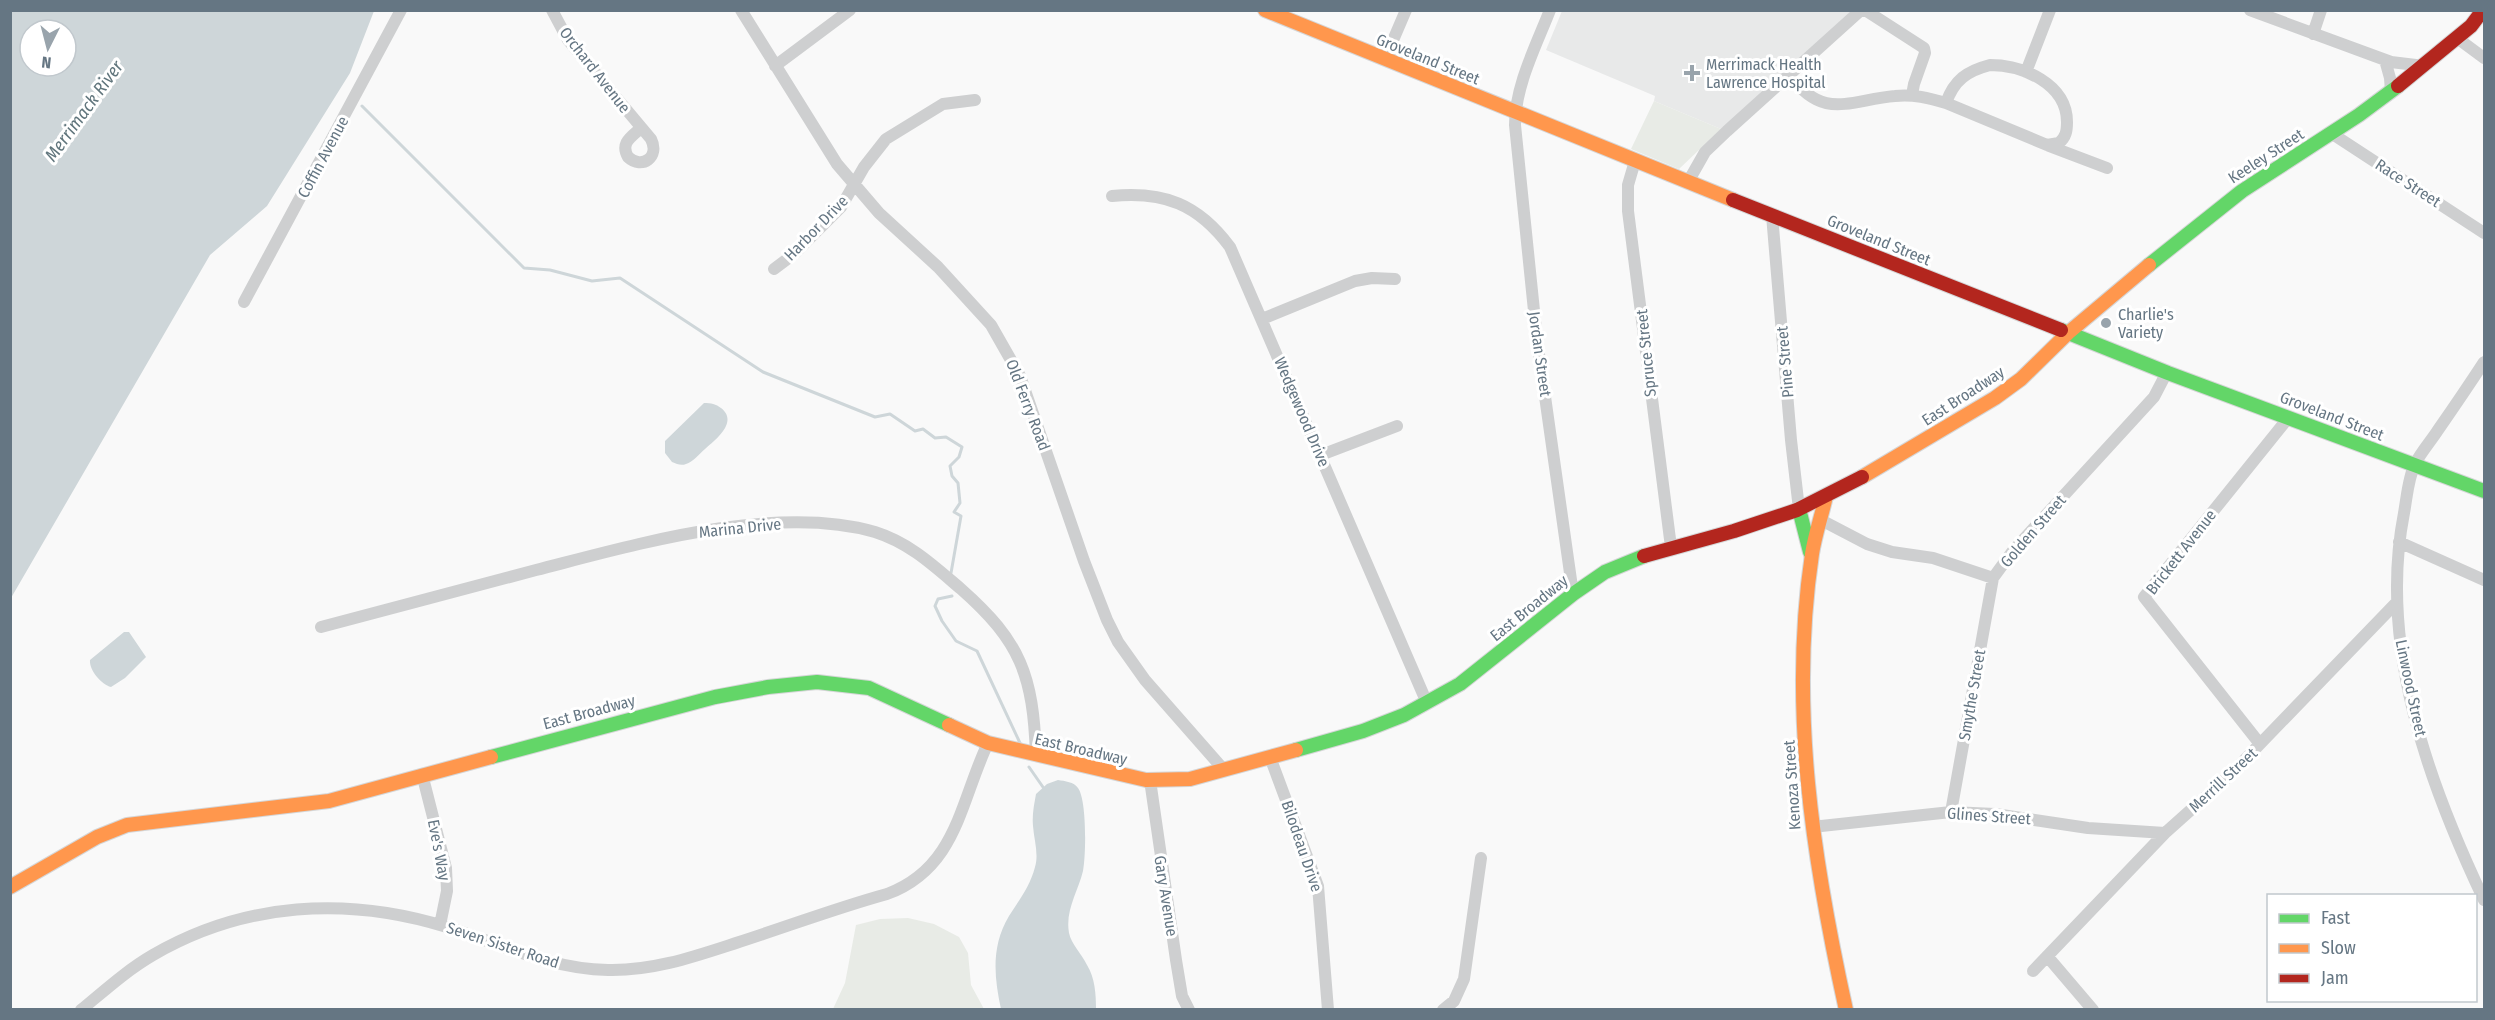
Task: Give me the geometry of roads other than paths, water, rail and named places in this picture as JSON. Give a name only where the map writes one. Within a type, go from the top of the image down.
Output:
[{"type":"street","name":"Coffin Avenue","points":[[244,303],[401,10]]},
{"type":"street","name":"Orchard Avenue","points":[[552,10],[568,40],[641,128]]},
{"type":"street","name":"Old Ferry Road","points":[[741,10],[837,164],[879,213],[972,302],[991,325],[1020,376],[1084,561],[1118,642],[1145,680],[1224,770]]},
{"type":"street","points":[[775,66],[850,10]]},
{"type":"street","name":"Groveland Street","points":[[1265,10],[1515,113],[2068,333],[2484,491]]},
{"type":"street","points":[[1385,59],[1406,10]]},
{"type":"street","points":[[1515,113],[1527,69],[1550,10]]},
{"type":"street","points":[[1688,182],[1705,152],[1863,10],[1924,48],[1925,53],[1912,96]]},
{"type":"street","points":[[2026,72],[2050,10]]},
{"type":"street","points":[[2250,10],[2385,60],[2424,66]]},
{"type":"street","points":[[2313,34],[2321,10]]},
{"type":"street","name":"Keeley Street","points":[[2068,333],[2207,217],[2242,191],[2331,133],[2424,66],[2457,38],[2483,10]]},
{"type":"street","points":[[2457,38],[2484,58]]},
{"type":"street","points":[[2385,60],[2391,91]]},
{"type":"street","points":[[1946,104],[1956,83],[1974,69],[2002,65],[2026,72],[2053,88],[2066,106],[2066,134],[2059,143],[2047,145]]},
{"type":"street","points":[[1790,75],[1809,97],[1832,104],[1894,96],[1912,96],[1946,104],[2107,168]]},
{"type":"street","name":"Harbor Drive","points":[[774,269],[794,254],[841,207],[864,167],[886,139],[943,104],[975,100]]},
{"type":"street","name":"Jordan Street","points":[[1515,113],[1533,304],[1573,594]]},
{"type":"street","name":"Race Street","points":[[2331,133],[2484,233]]},
{"type":"street","name":"Spruce Street","points":[[1635,161],[1628,185],[1628,211],[1671,547]]},
{"type":"street","name":"Wedgewood Drive","points":[[1112,195],[1142,195],[1172,200],[1192,210],[1219,233],[1238,260],[1427,704]]},
{"type":"street","name":"Pine Street","points":[[1772,215],[1799,509]]},
{"type":"street","points":[[1262,319],[1355,281],[1372,278],[1395,279]]},
{"type":"street","name":"East Broadway","points":[[10,887],[97,837],[127,825],[314,803],[344,797],[422,774],[715,697],[768,687],[817,682],[869,688],[988,743],[1150,780],[1190,779],[1224,770],[1363,731],[1427,704],[1460,684],[1573,594],[1605,572],[1671,547],[1734,531],[1799,509],[1826,496],[1995,398],[2021,379],[2068,333]]},
{"type":"street","points":[[2415,465],[2484,362]]},
{"type":"street","name":"Golden Street","points":[[1821,520],[1883,549],[1933,558],[1993,578],[2012,552],[2154,397],[2167,372]]},
{"type":"street","name":"Brickett Avenue","points":[[2260,744],[2144,597],[2289,417]]},
{"type":"street","points":[[1321,455],[1397,426]]},
{"type":"street","name":"Linwood Street","points":[[2415,465],[2399,542],[2398,628],[2404,664],[2438,794],[2452,831],[2484,900]]},
{"type":"street","name":"Kenoza Street","points":[[1826,496],[1811,555],[1804,627],[1807,770],[1812,827],[1824,908],[1846,1010]]},
{"type":"street","name":"Kenoza Street","points":[[1799,509],[1811,555]]},
{"type":"street","name":"Marina Drive","points":[[321,627],[672,536],[793,522],[851,527],[890,537],[916,551],[998,624],[1015,649],[1025,676],[1035,726],[1036,755]]},
{"type":"street","points":[[2399,542],[2484,580]]},
{"type":"street","name":"Smythe Street","points":[[1951,812],[1993,578]]},
{"type":"street","name":"Merrill Street","points":[[2032,971],[2166,833],[2231,774],[2397,602]]},
{"type":"street","name":"Seven Sister Road","points":[[87,1008],[129,971],[176,943],[227,922],[254,915],[308,907],[336,907],[391,913],[440,925],[562,965],[629,970],[674,964],[887,894],[918,877],[943,852],[952,837],[988,743]]},
{"type":"street","name":"Bilodeau Drive","points":[[1270,757],[1318,886],[1328,1010]]},
{"type":"street","name":"Eve's Way","points":[[422,774],[447,876],[446,899],[440,925]]},
{"type":"street","name":"Gary Avenue","points":[[1150,780],[1182,996],[1189,1010]]},
{"type":"street","name":"Glines Street","points":[[1812,827],[1951,812],[1995,814],[2088,828],[2166,833]]},
{"type":"street","points":[[1443,1010],[1454,1001],[1464,979],[1480,858]]},
{"type":"street","points":[[2047,956],[2093,1010]]},
{"type":"water","name":"Merrimack River","points":[[12,10],[374,11],[350,73],[267,206],[210,255],[11,598]]},
{"type":"water","points":[[704,403],[717,406],[726,413],[728,419],[724,430],[691,462],[682,465],[672,462],[665,453],[665,441]]},
{"type":"water","points":[[124,632],[129,632],[146,657],[125,678],[111,687],[96,676],[91,668],[90,660]]},
{"type":"water","points":[[1058,780],[1076,786],[1083,804],[1084,864],[1070,909],[1068,925],[1072,941],[1092,975],[1096,1009],[1001,1009],[996,973],[999,939],[1035,867],[1033,818],[1036,794],[1047,784]]},
{"type":"waterway","points":[[362,106],[524,268],[550,270],[592,281],[620,278],[763,372],[875,417],[890,414],[915,431],[923,429],[935,438],[946,437],[962,447],[959,457],[950,466],[952,476],[958,483],[960,503],[954,512],[961,516],[951,573]]},
{"type":"waterway","points":[[952,596],[938,599],[935,606],[956,641],[977,651],[1020,743]]},
{"type":"waterway","points":[[1029,767],[1045,790]]},
{"type":"place","name":"Merrimack Health Lawrence Hospital","points":[[1692,73]]},
{"type":"place","name":"Charlie's Variety","points":[[2106,323]]}]
